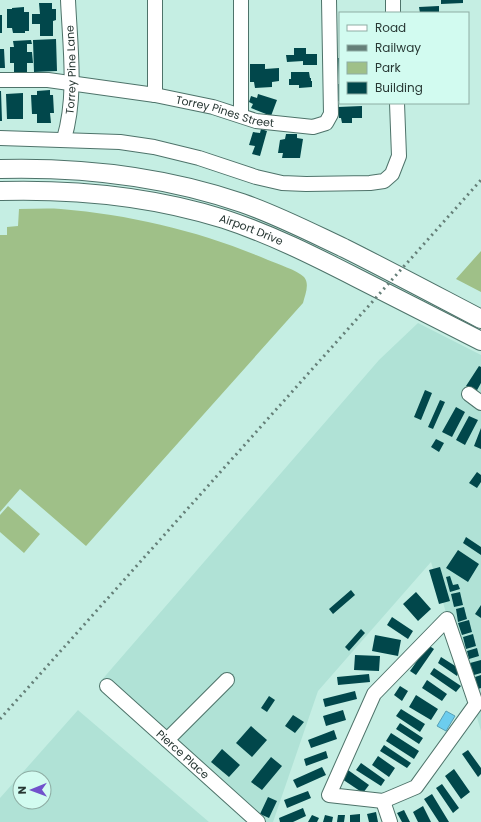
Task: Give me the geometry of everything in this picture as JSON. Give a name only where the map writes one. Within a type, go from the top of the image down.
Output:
[{"type":"main road","name":"Airport Drive","points":[[0,169],[59,169],[113,174],[170,183],[232,200],[269,213],[315,233],[481,319]]},
{"type":"main road","name":"Airport Drive","points":[[0,191],[38,190],[119,195],[166,204],[223,219],[294,246],[481,341]]},
{"type":"street","name":"Torrey Pine Lane","points":[[64,139],[69,124],[72,83],[68,0]]},
{"type":"street","points":[[155,0],[155,95]]},
{"type":"street","points":[[241,0],[241,115]]},
{"type":"street","name":"Torrey Pines Street","points":[[0,80],[48,80],[155,95],[206,105],[256,121],[313,127],[326,123],[331,114],[329,0]]},
{"type":"street","points":[[393,0],[393,12]]},
{"type":"street","points":[[0,138],[120,142],[199,158],[256,177],[282,183],[370,183],[384,181],[392,174],[399,156],[397,104]]},
{"type":"street","points":[[470,394],[481,402]]},
{"type":"street","points":[[447,619],[476,704],[416,787],[383,801],[330,795],[374,694],[447,619]]},
{"type":"street","points":[[167,740],[227,680]]},
{"type":"street","name":"Pierce Place","points":[[107,686],[258,822]]},
{"type":"street","points":[[383,801],[390,822]]},
{"type":"shaded area","points":[[418,323],[481,355],[481,731],[431,562],[318,691],[273,822],[263,822],[100,682],[379,360]]},
{"type":"shaded area","points":[[78,710],[209,822],[0,822],[0,798],[12,784],[12,810],[52,810],[52,770],[25,770]]},
{"type":"green space","points":[[19,209],[56,209],[88,212],[141,220],[167,226],[218,241],[287,267],[301,274],[307,283],[303,303],[86,546],[20,489],[0,512],[0,235],[7,235],[7,227],[18,226]]},
{"type":"green space","points":[[481,251],[481,292],[456,279]]},
{"type":"green space","points":[[8,506],[40,534],[24,553],[0,532],[0,515]]},
{"type":"water","points":[[446,711],[455,716],[446,731],[437,726]]},
{"type":"building","points":[[441,0],[463,0],[463,3],[441,4]]},
{"type":"building","points":[[39,3],[52,3],[52,9],[56,9],[56,20],[53,21],[53,36],[40,36],[40,24],[32,24],[32,14],[40,14]]},
{"type":"building","points":[[439,6],[439,12],[420,12],[419,7]]},
{"type":"building","points":[[24,7],[24,12],[29,12],[29,31],[25,31],[25,33],[13,33],[12,28],[7,28],[7,9]]},
{"type":"building","points":[[0,15],[2,15],[2,33],[0,33]]},
{"type":"building","points":[[56,39],[57,71],[34,72],[33,40]]},
{"type":"building","points":[[31,40],[32,44],[27,44],[27,52],[32,52],[33,63],[27,63],[27,73],[14,73],[14,63],[10,63],[10,47],[14,47],[13,41]]},
{"type":"building","points":[[294,48],[306,48],[306,54],[317,54],[317,65],[303,65],[303,61],[287,62],[286,55],[294,55]]},
{"type":"building","points":[[0,49],[4,49],[5,68],[0,68]]},
{"type":"building","points":[[338,58],[339,58],[339,79]]},
{"type":"building","points":[[250,64],[265,64],[265,69],[279,68],[279,81],[272,82],[272,87],[255,88],[254,82],[250,82]]},
{"type":"building","points":[[291,72],[309,72],[312,87],[299,88],[299,85],[289,85]]},
{"type":"building","points":[[337,84],[339,84],[339,101],[337,101]]},
{"type":"building","points":[[50,90],[50,95],[53,95],[54,113],[50,113],[51,123],[37,123],[37,114],[32,114],[31,95],[37,95],[37,91]]},
{"type":"building","points":[[1,91],[2,121],[0,121]]},
{"type":"building","points":[[23,93],[23,119],[7,119],[6,94]]},
{"type":"building","points":[[258,94],[277,100],[271,116],[251,108],[253,104],[249,102],[251,96],[257,98]]},
{"type":"building","points":[[362,106],[362,118],[352,118],[352,123],[342,123],[341,118],[339,118],[338,107]]},
{"type":"building","points":[[261,129],[267,131],[260,156],[252,154],[255,146],[249,145],[253,132],[260,133]]},
{"type":"building","points":[[286,134],[297,134],[297,138],[303,139],[300,158],[282,158],[283,153],[278,153],[280,140],[285,139]]},
{"type":"building","points":[[479,366],[481,367],[481,383],[476,392],[466,386]]},
{"type":"building","points":[[425,390],[432,393],[421,420],[414,417]]},
{"type":"building","points":[[440,400],[445,402],[433,429],[428,427]]},
{"type":"building","points":[[456,407],[465,412],[452,437],[442,432]]},
{"type":"building","points":[[469,416],[478,420],[465,445],[456,440]]},
{"type":"building","points":[[481,428],[481,449],[474,446]]},
{"type":"building","points":[[436,439],[444,443],[439,452],[431,447]]},
{"type":"building","points":[[477,472],[481,475],[481,482],[477,488],[469,483]]},
{"type":"building","points":[[466,537],[481,547],[481,555],[463,543]]},
{"type":"building","points":[[458,550],[479,564],[468,582],[446,568]]},
{"type":"building","points":[[440,567],[450,601],[439,604],[429,570]]},
{"type":"building","points":[[450,576],[453,585],[458,584],[460,589],[450,592],[446,577]]},
{"type":"building","points":[[351,590],[355,595],[333,614],[329,609]]},
{"type":"building","points":[[416,592],[431,609],[418,621],[403,604]]},
{"type":"building","points":[[460,592],[463,605],[454,607],[451,594]]},
{"type":"building","points":[[481,605],[481,618],[475,614]]},
{"type":"building","points":[[464,607],[467,619],[458,622],[456,609]]},
{"type":"building","points":[[392,617],[413,631],[408,639],[387,625]]},
{"type":"building","points":[[469,620],[472,632],[462,635],[458,623]]},
{"type":"building","points":[[361,629],[365,633],[349,651],[345,647]]},
{"type":"building","points":[[473,634],[476,646],[466,649],[463,637]]},
{"type":"building","points":[[375,635],[401,640],[398,656],[372,651]]},
{"type":"building","points":[[428,645],[434,649],[416,675],[410,671]]},
{"type":"building","points":[[477,648],[479,656],[469,659],[467,651]]},
{"type":"building","points":[[355,655],[380,656],[379,671],[354,670]]},
{"type":"building","points":[[441,657],[460,669],[457,676],[438,663]]},
{"type":"building","points":[[481,660],[481,673],[474,675],[470,663]]},
{"type":"building","points":[[434,668],[461,686],[456,692],[430,674]]},
{"type":"building","points":[[369,674],[370,682],[338,685],[337,677]]},
{"type":"building","points":[[481,675],[481,688],[478,689],[475,677]]},
{"type":"building","points":[[427,680],[447,694],[442,701],[422,688]]},
{"type":"building","points":[[400,686],[408,691],[402,701],[394,695]]},
{"type":"building","points":[[355,691],[357,699],[325,707],[323,699]]},
{"type":"building","points":[[416,695],[438,709],[431,720],[409,707]]},
{"type":"building","points":[[269,696],[275,700],[267,712],[261,708]]},
{"type":"building","points":[[401,709],[425,724],[420,732],[396,716]]},
{"type":"building","points":[[343,710],[346,720],[326,726],[323,716]]},
{"type":"building","points":[[293,715],[304,722],[295,733],[285,726]]},
{"type":"building","points":[[400,723],[423,738],[419,744],[396,729]]},
{"type":"building","points":[[251,726],[267,740],[252,757],[236,743]]},
{"type":"building","points":[[334,730],[337,739],[311,748],[308,740]]},
{"type":"building","points":[[391,733],[419,751],[414,759],[386,741]]},
{"type":"building","points":[[384,745],[411,763],[407,768],[380,751]]},
{"type":"building","points":[[222,749],[240,765],[229,777],[211,762]]},
{"type":"building","points":[[468,750],[481,768],[481,774],[478,777],[462,754]]},
{"type":"building","points":[[326,751],[328,758],[306,766],[304,759]]},
{"type":"building","points":[[378,756],[395,768],[389,777],[372,765]]},
{"type":"building","points":[[271,757],[282,766],[262,790],[251,782]]},
{"type":"building","points":[[361,763],[385,780],[381,786],[356,770]]},
{"type":"building","points":[[322,767],[326,775],[297,788],[293,780]]},
{"type":"building","points":[[454,769],[470,792],[461,799],[445,776]]},
{"type":"building","points":[[348,770],[369,785],[363,793],[342,779]]},
{"type":"building","points":[[442,784],[459,808],[453,813],[436,788]]},
{"type":"building","points":[[308,791],[311,798],[287,808],[284,800]]},
{"type":"building","points":[[432,794],[449,822],[439,822],[424,799]]},
{"type":"building","points":[[268,797],[277,801],[269,818],[260,814]]},
{"type":"building","points":[[423,806],[431,822],[418,822],[413,812]]},
{"type":"building","points":[[303,808],[306,816],[293,822],[280,822],[279,818]]},
{"type":"building","points":[[404,810],[410,822],[402,822],[397,813]]},
{"type":"building","points":[[376,812],[378,822],[369,822],[367,814]]},
{"type":"building","points":[[360,814],[360,822],[350,822],[350,815]]},
{"type":"building","points":[[312,815],[319,818],[317,822],[308,822]]},
{"type":"building","points":[[325,815],[333,817],[332,822],[323,822]]},
{"type":"building","points":[[338,815],[345,815],[344,822],[337,822]]},
{"type":"railway","points":[[0,719],[481,180]]}]
